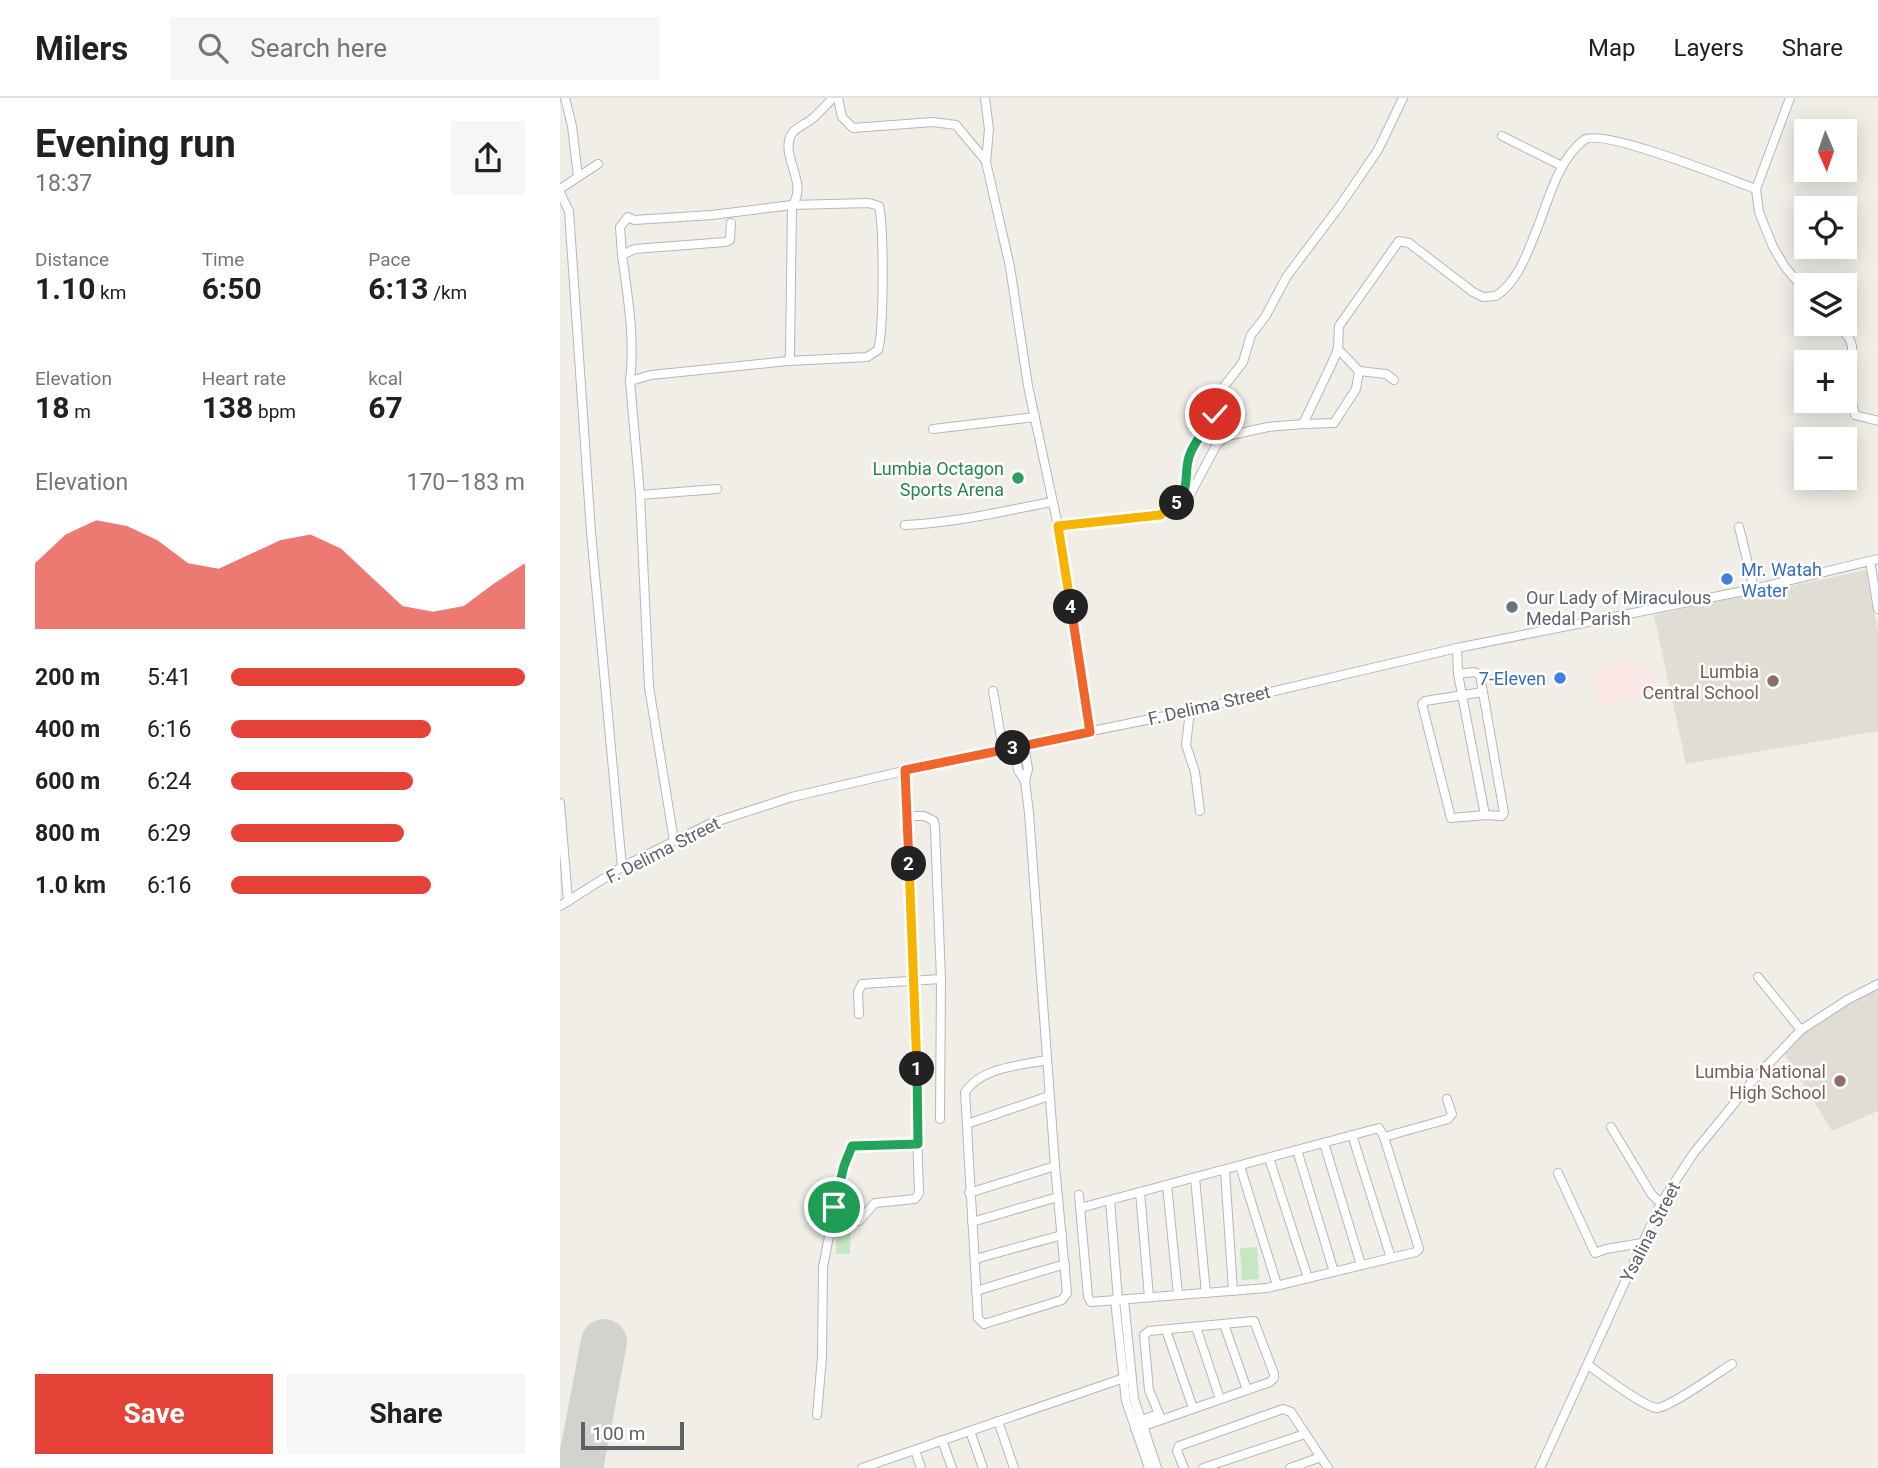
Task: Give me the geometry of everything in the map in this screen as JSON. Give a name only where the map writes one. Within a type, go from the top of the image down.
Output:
[{"type":"street","points":[[788,361],[792,205],[796,200],[797,190],[789,144],[795,130],[813,118],[832,98]]},
{"type":"street","points":[[838,98],[842,117],[853,128],[933,122],[961,127],[986,162]]},
{"type":"street","points":[[985,98],[989,129],[986,162],[1010,267],[1024,364],[1058,526],[1090,732]]},
{"type":"street","points":[[1058,526],[1160,515],[1182,497],[1186,491],[1189,456],[1215,414],[1222,388],[1243,362],[1251,335],[1265,317],[1287,276],[1378,150],[1403,98]]},
{"type":"street","points":[[1790,98],[1756,190],[1759,212],[1773,247],[1794,278]]},
{"type":"street","points":[[564,105],[578,177]]},
{"type":"street","points":[[1502,136],[1562,166]]},
{"type":"street","points":[[1303,424],[1338,349],[1339,326],[1399,241],[1409,243],[1473,292],[1490,298],[1503,292],[1523,263],[1562,166],[1583,141],[1595,136],[1608,138],[1669,157],[1756,190]]},
{"type":"street","points":[[598,164],[560,191],[569,211],[591,533],[622,867]]},
{"type":"street","points":[[630,381],[651,376],[788,361],[872,355],[878,350],[880,334],[879,206],[869,203],[792,205],[712,215],[634,220],[628,217],[620,227],[631,312],[633,356],[630,381],[640,495],[649,687],[674,841]]},
{"type":"street","points":[[622,255],[635,249],[725,242],[730,240],[731,223]]},
{"type":"street","points":[[1847,336],[1852,346],[1852,402],[1855,415],[1878,421]]},
{"type":"street","points":[[1338,349],[1359,371],[1386,374],[1394,380]]},
{"type":"street","points":[[1184,506],[1217,444],[1227,436],[1268,428],[1334,423],[1356,389],[1359,371]]},
{"type":"street","points":[[933,429],[1035,416]]},
{"type":"street","points":[[640,495],[717,489]]},
{"type":"street","points":[[905,525],[943,524],[1052,502]]},
{"type":"street","points":[[1739,527],[1754,589]]},
{"type":"street","points":[[1874,560],[1878,609]]},
{"type":"street","name":"F. Delima Street","points":[[564,903],[622,867],[709,824],[836,786],[1190,711],[1457,648],[1754,589],[1874,560]]},
{"type":"street","points":[[1457,648],[1458,674],[1485,815]]},
{"type":"street","points":[[1458,674],[1478,672],[1483,692],[1504,813],[1502,816],[1450,817],[1422,706],[1425,701],[1483,692]]},
{"type":"street","points":[[993,691],[1003,749]]},
{"type":"street","points":[[1190,711],[1186,745],[1195,772],[1200,811]]},
{"type":"street","points":[[1024,745],[1028,769],[1025,781],[1036,892],[1046,1060],[1068,1293],[1062,1300],[984,1324],[978,1318],[965,1092],[973,1081],[996,1071],[1046,1060]]},
{"type":"street","points":[[1014,748],[1018,770],[1025,781]]},
{"type":"street","points":[[832,1221],[859,1221],[875,1203],[918,1197],[920,1189],[905,770]]},
{"type":"street","points":[[560,803],[564,903]]},
{"type":"street","points":[[907,816],[924,816],[933,821],[938,869],[941,979],[940,1119]]},
{"type":"street","points":[[1758,977],[1801,1030]]},
{"type":"street","points":[[859,1014],[858,992],[862,984],[941,979]]},
{"type":"street","name":"Ysalina Street","points":[[1540,1468],[1661,1203],[1693,1154],[1784,1046],[1801,1030],[1818,1017],[1878,984]]},
{"type":"street","points":[[967,1124],[1049,1096]]},
{"type":"street","points":[[1384,1138],[1448,1119],[1451,1114],[1447,1099]]},
{"type":"street","points":[[1611,1127],[1653,1195],[1661,1203]]},
{"type":"street","points":[[1079,1195],[1080,1208],[1088,1299],[1093,1302],[1277,1285],[1416,1252],[1419,1249],[1381,1129],[1378,1128],[1080,1208]]},
{"type":"street","points":[[1352,1135],[1391,1258]]},
{"type":"street","points":[[1324,1143],[1362,1265]]},
{"type":"street","points":[[817,1415],[822,1357],[824,1267],[841,1176],[852,1146],[918,1144]]},
{"type":"street","points":[[1297,1150],[1334,1272]]},
{"type":"street","points":[[1269,1158],[1308,1278]]},
{"type":"street","points":[[970,1193],[1055,1166]]},
{"type":"street","points":[[1240,1166],[1277,1285]]},
{"type":"street","points":[[1225,1170],[1233,1291]]},
{"type":"street","points":[[1558,1173],[1595,1253],[1606,1248],[1642,1243]]},
{"type":"street","points":[[1195,1178],[1206,1293]]},
{"type":"street","points":[[1167,1185],[1178,1295]]},
{"type":"street","points":[[1140,1192],[1149,1297]]},
{"type":"street","points":[[972,1222],[1058,1197]]},
{"type":"street","points":[[1110,1200],[1127,1377],[1149,1468]]},
{"type":"street","points":[[975,1259],[1062,1235]]},
{"type":"street","points":[[976,1291],[1065,1264]]},
{"type":"street","points":[[1138,1424],[1270,1382],[1274,1374],[1254,1321],[1149,1331],[1144,1335],[1149,1390],[1160,1416]]},
{"type":"street","points":[[1224,1324],[1247,1390]]},
{"type":"street","points":[[1196,1327],[1220,1399]]},
{"type":"street","points":[[1167,1330],[1193,1408]]},
{"type":"street","points":[[1588,1365],[1645,1403],[1657,1408],[1669,1404],[1732,1364]]},
{"type":"street","points":[[862,1468],[889,1464],[942,1440],[1127,1377]]},
{"type":"street","points":[[1184,1468],[1177,1451],[1179,1446],[1280,1410],[1291,1412],[1328,1468]]},
{"type":"street","points":[[998,1421],[1014,1468]]},
{"type":"street","points":[[1138,1424],[1157,1468]]},
{"type":"street","points":[[970,1430],[983,1468]]},
{"type":"street","points":[[1203,1468],[1305,1434]]},
{"type":"street","points":[[942,1440],[952,1468]]},
{"type":"street","points":[[915,1450],[921,1468]]},
{"type":"street","points":[[1290,1468],[1321,1457]]},
{"type":"shaded area","name":"Lumbia Central School","points":[[1866,570],[1878,631],[1878,731],[1686,764],[1654,615]]},
{"type":"shaded area","points":[[1627,661],[1628,666],[1650,663],[1655,697],[1599,705],[1595,670],[1615,667],[1615,663]]},
{"type":"shaded area","name":"Lumbia National High School","points":[[1878,987],[1878,1111],[1832,1131],[1783,1051],[1817,1020]]},
{"type":"green space","points":[[836,1225],[851,1226],[850,1254],[836,1254]]},
{"type":"green space","points":[[1257,1247],[1259,1279],[1242,1280],[1240,1248]]},
{"type":"runway","points":[[580,1468],[604,1342]]},
{"type":"place","name":"Lumbia Octagon Sports Arena","points":[[1018,478]]},
{"type":"place","name":"Mr. Watah Water","points":[[1727,579]]},
{"type":"place","name":"Our Lady of Miraculous Medal Parish","points":[[1512,607]]},
{"type":"place","name":"7-Eleven","points":[[1560,678]]},
{"type":"place","name":"Lumbia Central School","points":[[1773,681]]},
{"type":"place","name":"Lumbia National High School","points":[[1840,1081]]},
{"type":"route","points":[[834,1207],[852,1146],[918,1144],[905,770],[1090,732],[1058,526],[1160,515],[1174,506],[1186,491],[1189,456],[1215,414]]}]
